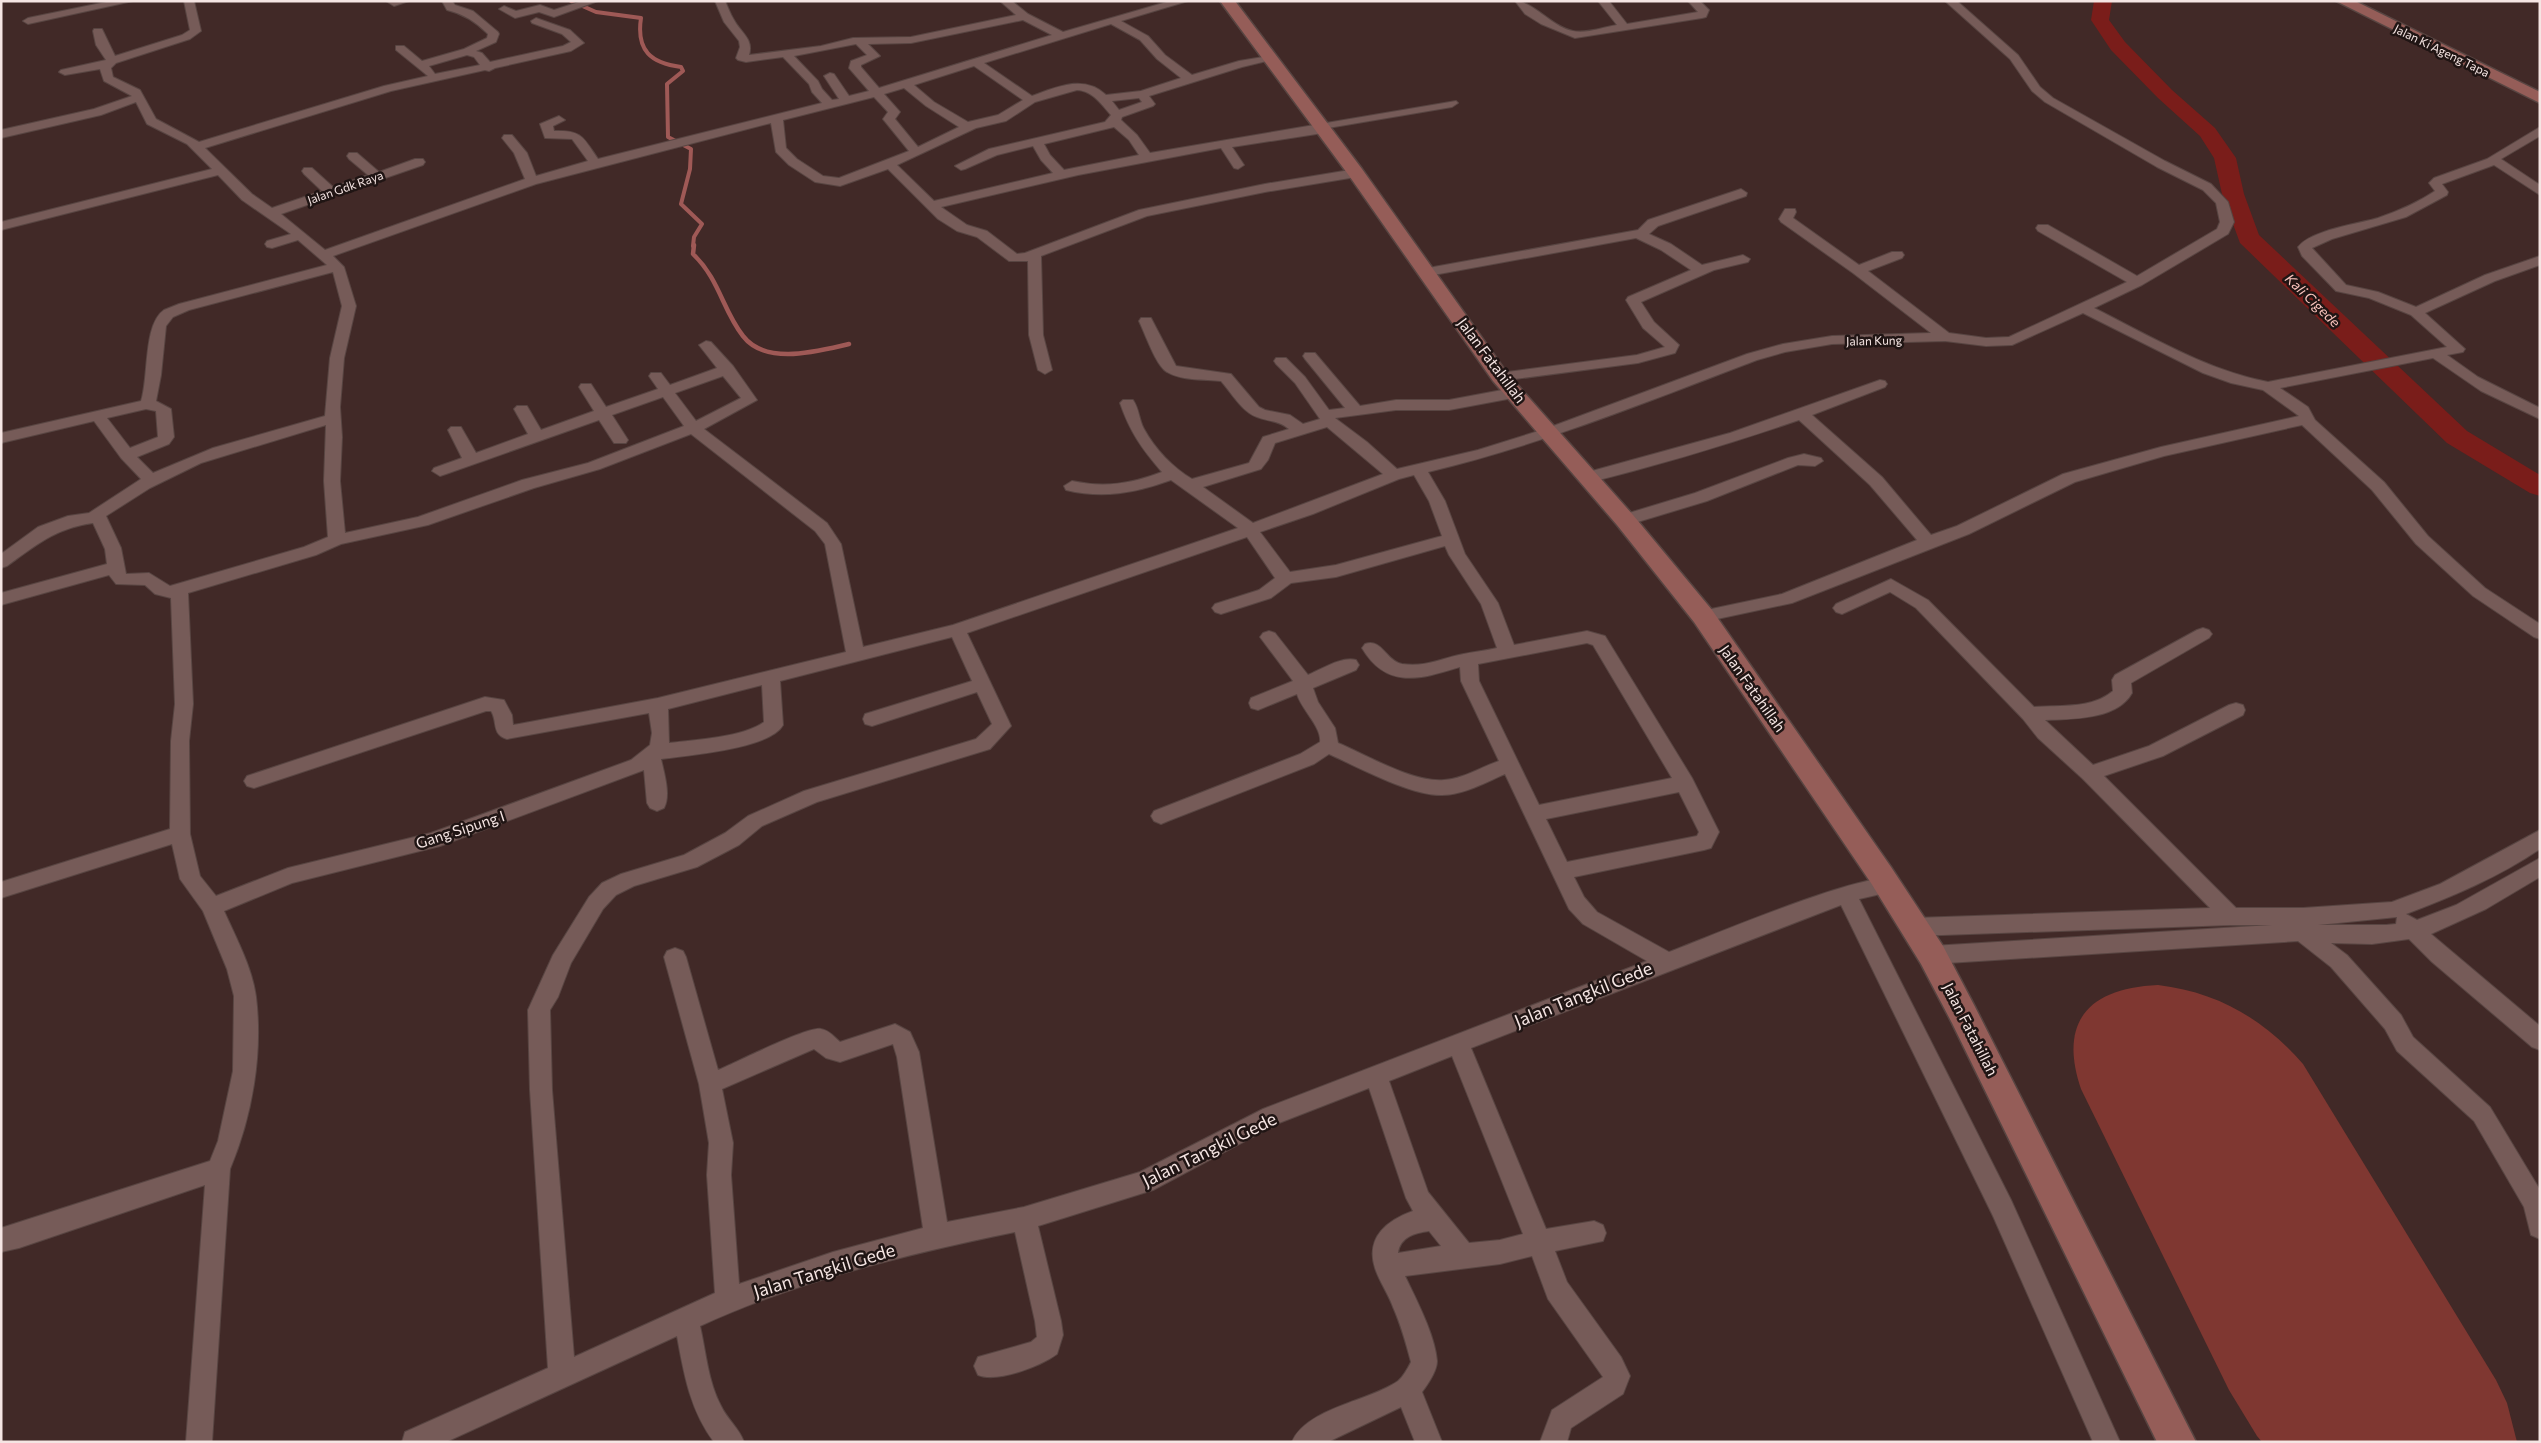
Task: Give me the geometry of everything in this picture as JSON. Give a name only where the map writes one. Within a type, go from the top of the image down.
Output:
[{"type":"street","points":[[28,21],[128,1]]},
{"type":"street","points":[[391,1],[394,3],[404,1]]},
{"type":"street","points":[[447,1],[451,8],[460,9],[481,20],[494,34]]},
{"type":"street","points":[[532,22],[593,1]]},
{"type":"street","points":[[720,1],[728,22],[744,41],[746,47],[742,58],[786,54],[847,42],[910,40],[1024,16]]},
{"type":"street","points":[[1005,1],[1024,16],[1062,36]]},
{"type":"street","points":[[1124,1],[1138,12]]},
{"type":"street","points":[[323,256],[532,181],[595,163],[876,93],[1138,12],[1182,1]]},
{"type":"street","name":"Jalan Fatahillah","points":[[1227,1],[1271,57],[1356,173],[1507,385],[1625,520],[1703,616],[1887,885],[1932,955],[2177,1442]]},
{"type":"street","points":[[1520,1],[1523,8],[1530,14],[1571,34],[1702,15],[1704,10],[1693,1]]},
{"type":"street","points":[[1603,1],[1624,27]]},
{"type":"street","name":"Jalan Kung","points":[[254,781],[485,704],[497,705],[503,715],[504,728],[507,732],[658,704],[957,630],[1250,529],[1394,475],[1482,454],[1550,432],[1752,357],[1784,348],[1832,340],[1886,341],[1946,337],[1986,342],[2012,341],[2137,282],[2191,248],[2223,231],[2227,222],[2225,212],[2222,202],[2215,194],[2197,181],[2161,164],[2049,100],[2030,82],[2014,57],[1950,1]]},
{"type":"street","name":"Jalan Ki Ageng Tapa","points":[[2343,1],[2540,98]]},
{"type":"street","points":[[65,72],[109,63],[194,33],[197,30],[190,2]]},
{"type":"street","points":[[481,20],[506,10],[520,15],[540,8],[554,14]]},
{"type":"street","points":[[1112,20],[1144,38],[1161,57],[1191,80]]},
{"type":"street","points":[[197,147],[388,88],[489,68],[568,49],[578,43],[566,32],[532,22]]},
{"type":"street","points":[[494,34],[508,30]]},
{"type":"street","points":[[98,31],[109,63]]},
{"type":"street","points":[[470,51],[472,47],[492,40],[494,34]]},
{"type":"street","points":[[887,41],[886,52],[854,64],[860,75],[894,112],[889,119],[916,152]]},
{"type":"street","points":[[861,43],[874,56]]},
{"type":"street","points":[[400,48],[437,78]]},
{"type":"street","points":[[420,64],[470,51],[478,54],[489,68]]},
{"type":"street","points":[[786,54],[814,83],[816,90],[830,105]]},
{"type":"street","points":[[1102,99],[1142,94],[1239,64],[1271,57]]},
{"type":"street","points":[[975,62],[1031,100]]},
{"type":"street","points":[[109,63],[104,70],[108,79],[134,90],[140,98],[148,117],[154,123],[188,139],[247,197],[276,211]]},
{"type":"street","points":[[830,76],[847,101]]},
{"type":"street","points":[[906,84],[930,104],[967,127]]},
{"type":"street","points":[[777,119],[780,148],[793,162],[819,179],[840,182],[889,164],[955,135],[967,127],[1002,118],[1031,100],[1068,87],[1088,88],[1094,90],[1102,99],[1146,157]]},
{"type":"street","points":[[961,166],[993,152],[1109,125],[1116,118],[1149,104],[1142,94]]},
{"type":"street","points":[[1,134],[97,112],[140,98]]},
{"type":"street","points":[[932,205],[1061,174],[1146,157],[1452,104]]},
{"type":"street","points":[[559,120],[546,124],[549,135],[571,134],[576,136],[595,163]]},
{"type":"street","points":[[2084,308],[2208,370],[2236,380],[2268,386],[2364,365],[2437,354],[2459,348],[2416,312],[2373,295],[2341,288],[2307,254],[2305,247],[2325,238],[2392,217],[2426,202],[2442,192],[2436,183],[2438,181],[2494,161],[2540,131]]},
{"type":"street","points":[[508,138],[522,153],[524,166],[532,181]]},
{"type":"street","points":[[1037,141],[1045,157],[1061,174]]},
{"type":"street","points":[[1223,144],[1238,165]]},
{"type":"street","points":[[353,156],[376,176]]},
{"type":"street","points":[[2494,161],[2539,190]]},
{"type":"street","name":"Jalan Gdk Raya","points":[[276,211],[419,162]]},
{"type":"street","points":[[889,164],[943,216],[956,225],[982,234],[1010,256],[1020,258],[1144,213],[1265,188],[1356,173]]},
{"type":"street","points":[[1,226],[220,171]]},
{"type":"street","points":[[308,171],[331,192]]},
{"type":"street","points":[[256,191],[300,235],[337,267],[345,283],[349,306],[337,358],[332,407],[334,418],[332,482],[337,531],[336,540]]},
{"type":"street","points":[[1428,272],[1642,234],[1653,223],[1741,193]]},
{"type":"street","points":[[1790,212],[1786,219],[1858,270],[1946,337]]},
{"type":"street","points":[[2043,228],[2137,282]]},
{"type":"street","points":[[1642,234],[1702,271]]},
{"type":"street","points":[[272,244],[300,235]]},
{"type":"street","points":[[1034,254],[1038,314],[1036,335],[1045,370]]},
{"type":"street","points":[[1858,270],[1897,255]]},
{"type":"street","points":[[1190,485],[1255,466],[1260,462],[1266,443],[1269,440],[1301,430],[1328,418],[1356,411],[1396,405],[1448,405],[1507,385],[1638,359],[1670,350],[1672,345],[1648,324],[1632,301],[1702,271],[1743,258]]},
{"type":"street","points":[[2416,312],[2490,278],[2540,260]]},
{"type":"street","points":[[146,404],[149,400],[154,375],[159,326],[168,314],[184,307],[337,267]]},
{"type":"street","points":[[1146,321],[1171,369],[1181,372],[1226,377],[1254,410],[1261,414],[1285,418],[1301,430]]},
{"type":"street","points":[[94,517],[102,521],[108,541],[113,548],[118,576],[122,580],[149,579],[161,590],[179,590],[310,551],[336,540],[422,522],[528,484],[594,466],[693,428],[748,400],[749,397],[728,369],[706,345]]},
{"type":"street","points":[[2437,354],[2471,381],[2540,414]]},
{"type":"street","points":[[1310,356],[1356,411]]},
{"type":"street","points":[[1281,361],[1328,418],[1362,445],[1394,475]]},
{"type":"street","points":[[440,471],[728,369]]},
{"type":"street","points":[[656,376],[693,428],[821,527],[829,537],[833,544],[855,654]]},
{"type":"street","points":[[1587,478],[1661,461],[1802,414],[1880,384]]},
{"type":"street","points":[[2268,386],[2303,410],[2307,414],[2306,420]]},
{"type":"street","points":[[586,387],[620,440]]},
{"type":"street","points":[[1128,403],[1136,428],[1150,449],[1172,474],[1250,529],[1279,572],[1286,578]]},
{"type":"street","points":[[1,438],[146,404],[164,409],[166,437],[163,441],[128,454]]},
{"type":"street","points":[[522,408],[537,436]]},
{"type":"street","points":[[1802,414],[1876,481],[1928,542]]},
{"type":"street","points":[[98,416],[150,480]]},
{"type":"street","points":[[1,562],[44,531],[74,520],[94,517],[150,480],[245,442],[334,418]]},
{"type":"street","points":[[1703,616],[1786,599],[1928,542],[1963,530],[2069,478],[2161,452],[2306,420]]},
{"type":"street","points":[[2306,420],[2378,486],[2422,540],[2479,592],[2540,633]]},
{"type":"street","points":[[456,430],[471,459]]},
{"type":"street","points":[[1625,520],[1701,497],[1794,461],[1804,459],[1816,461]]},
{"type":"street","points":[[1419,469],[1437,501],[1457,555],[1489,603],[1508,653]]},
{"type":"street","points":[[1072,486],[1112,492],[1172,474]]},
{"type":"street","points":[[1221,608],[1265,594],[1286,578],[1336,571],[1452,540]]},
{"type":"street","points":[[1,599],[117,566]]},
{"type":"street","points":[[1842,608],[1891,585],[1896,586],[1922,604],[2030,714],[2044,733],[2090,774],[2231,916]]},
{"type":"street","points":[[179,590],[184,704],[180,741],[180,834],[190,878],[212,907],[243,983],[246,1015],[244,1071],[230,1141],[218,1169],[199,1442]]},
{"type":"street","points":[[562,1376],[542,1100],[539,1010],[551,990],[561,962],[586,918],[609,889],[628,880],[690,861],[732,839],[755,821],[811,796],[983,744],[1002,726],[957,630]]},
{"type":"street","points":[[2030,714],[2098,708],[2114,703],[2123,693],[2122,680],[2203,634]]},
{"type":"street","points":[[1161,816],[1297,763],[1317,754],[1328,746],[1330,739],[1326,728],[1309,704],[1300,676],[1269,637]]},
{"type":"street","points":[[1371,648],[1389,668],[1410,672],[1423,672],[1546,644],[1587,637],[1598,640],[1684,783],[1710,832],[1704,842],[1560,872]]},
{"type":"street","points":[[1469,660],[1470,681],[1508,765],[1534,814],[1576,903],[1590,918],[1666,961]]},
{"type":"street","points":[[1258,703],[1304,686],[1350,665]]},
{"type":"street","name":"Gang Sipung I","points":[[212,907],[288,876],[448,835],[638,765],[654,755],[726,742],[769,730],[774,725],[771,676]]},
{"type":"street","points":[[872,719],[982,684]]},
{"type":"street","points":[[657,802],[654,755],[660,745],[658,704]]},
{"type":"street","points":[[2090,774],[2156,751],[2236,710]]},
{"type":"street","points":[[1328,746],[1403,777],[1427,786],[1442,789],[1508,765]]},
{"type":"street","points":[[1534,814],[1684,783]]},
{"type":"street","points":[[1,890],[55,875],[180,834]]},
{"type":"street","points":[[1914,927],[2231,916],[2302,917],[2393,910],[2447,890],[2515,855],[2540,838]]},
{"type":"street","points":[[1932,955],[2302,932],[2342,936],[2412,930],[2480,902],[2540,866]]},
{"type":"street","name":"Jalan Tangkil Gede","points":[[415,1442],[728,1300],[833,1264],[937,1236],[1024,1219],[1145,1182],[1271,1116],[1376,1077],[1666,961],[1846,894],[1887,885]]},
{"type":"street","points":[[1846,894],[2002,1208],[2107,1442]]},
{"type":"street","points":[[2393,910],[2446,962],[2540,1040]]},
{"type":"street","points":[[2302,932],[2339,962],[2393,1022],[2405,1044],[2482,1114],[2535,1204],[2540,1227]]},
{"type":"street","points":[[675,957],[710,1084],[721,1143],[719,1175],[728,1300]]},
{"type":"street","points":[[710,1084],[811,1040],[820,1038],[834,1051],[840,1052],[895,1034],[900,1036],[905,1043],[910,1066],[928,1166],[937,1236]]},
{"type":"street","points":[[1458,1044],[1557,1290],[1612,1366],[1617,1376],[1610,1389],[1574,1409],[1561,1419],[1554,1442]]},
{"type":"street","points":[[1376,1077],[1418,1198],[1464,1255]]},
{"type":"street","points":[[1,1240],[19,1236],[218,1169]]},
{"type":"street","points":[[987,1366],[1038,1352],[1048,1345],[1050,1334],[1048,1321],[1024,1219]]},
{"type":"street","points":[[1306,1442],[1326,1427],[1408,1390],[1420,1371],[1424,1362],[1403,1299],[1387,1267],[1384,1254],[1391,1236],[1407,1224],[1434,1219]]},
{"type":"street","points":[[1387,1267],[1464,1255],[1500,1252],[1539,1242],[1594,1233]]},
{"type":"street","points":[[686,1319],[701,1392],[712,1418],[731,1442]]},
{"type":"street","points":[[1408,1390],[1429,1442]]},
{"type":"shaded area","points":[[2158,985],[2200,994],[2238,1010],[2272,1034],[2303,1064],[2496,1380],[2507,1403],[2517,1442],[2262,1442],[2257,1436],[2229,1390],[2081,1089],[2075,1065],[2074,1044],[2077,1027],[2085,1013],[2097,1001],[2114,993]]},
{"type":"waterway","points":[[571,1],[596,12],[641,18],[641,39],[648,53],[661,62],[681,67],[683,71],[667,84],[668,137],[691,149],[690,169],[681,204],[702,224],[694,237],[693,246]]},
{"type":"waterway","name":"Kali Cigede","points":[[2103,1],[2100,20],[2118,46],[2165,94],[2208,132],[2225,158],[2233,194],[2248,238],[2457,437],[2540,487]]},
{"type":"waterway","points":[[694,245],[693,254],[715,284],[736,326],[753,345],[765,351],[778,354],[793,354],[849,344]]}]
